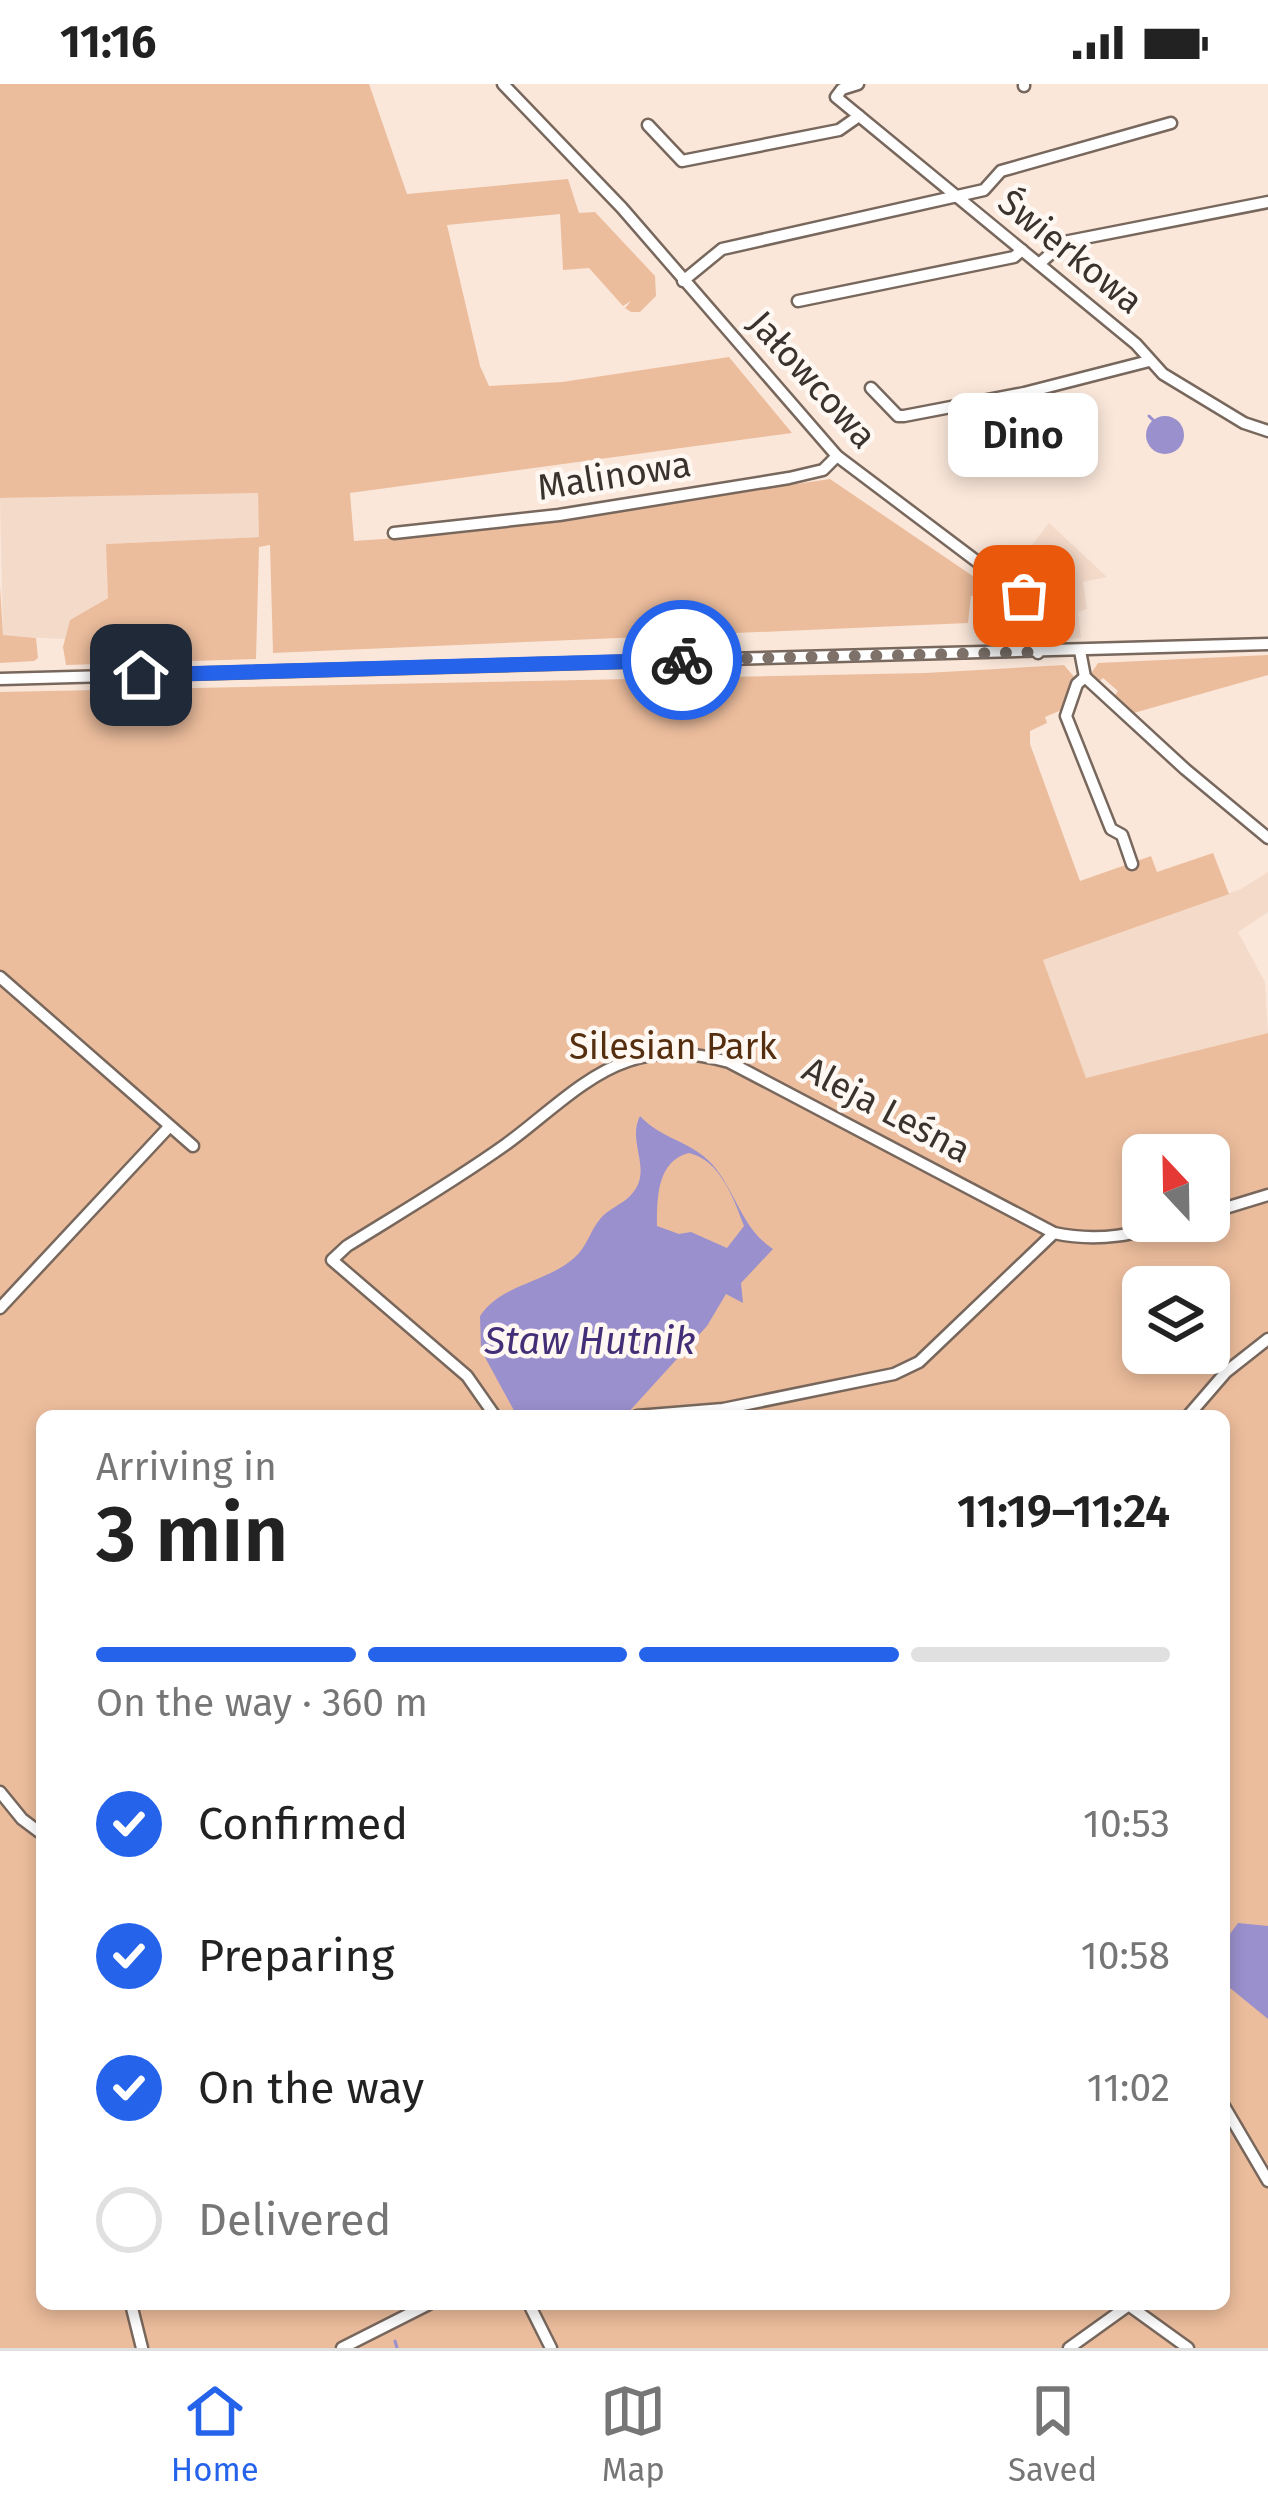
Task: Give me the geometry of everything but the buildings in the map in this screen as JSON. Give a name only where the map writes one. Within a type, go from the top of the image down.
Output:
[{"type":"street","name":"Jałowcowa","points":[[503,84],[622,208],[837,456],[1028,599],[1038,619],[1038,652]]},
{"type":"street","points":[[858,84],[842,89],[836,97],[956,196],[984,190],[1001,171],[1171,123]]},
{"type":"street","points":[[648,125],[682,161],[838,130],[859,116]]},
{"type":"street","name":"Świerkowa","points":[[683,280],[722,249],[956,196],[1136,344],[1163,374],[1226,413],[1268,431]]},
{"type":"street","points":[[1040,264],[1064,242],[1268,202]]},
{"type":"street","points":[[798,301],[1014,257],[1022,250]]},
{"type":"street","points":[[871,388],[898,416],[904,416],[1024,393],[1149,361]]},
{"type":"street","name":"Malinowa","points":[[394,533],[559,515],[789,478],[823,470],[837,456]]},
{"type":"street","points":[[0,679],[1268,644]]},
{"type":"street","points":[[1080,651],[1084,676],[1268,838]]},
{"type":"street","points":[[1084,676],[1066,716],[1111,830],[1122,835],[1132,864]]},
{"type":"street","points":[[0,976],[193,1146]]},
{"type":"street","name":"Aleja Leśna","points":[[491,1410],[467,1376],[332,1260],[462,1175],[597,1076],[628,1061],[694,1053],[760,1075],[1054,1233],[1084,1240],[1122,1237]]},
{"type":"street","points":[[0,1308],[168,1128]]},
{"type":"street","points":[[1230,1207],[1268,1195]]},
{"type":"street","points":[[709,1410],[894,1374],[919,1362],[1054,1233]]},
{"type":"street","points":[[1193,1410],[1226,1372],[1268,1339]]},
{"type":"street","points":[[0,1792],[36,1830]]},
{"type":"street","points":[[1230,2116],[1268,2181]]},
{"type":"street","points":[[132,2310],[142,2348]]},
{"type":"street","points":[[342,2348],[417,2310]]},
{"type":"street","points":[[532,2310],[551,2348]]},
{"type":"street","points":[[1069,2348],[1121,2310]]},
{"type":"street","points":[[1135,2310],[1188,2348]]},
{"type":"shaded area","points":[[258,492],[260,537],[107,544],[108,598],[70,620],[65,639],[3,636],[0,498]]},
{"type":"shaded area","points":[[1049,523],[1107,577],[1083,582],[1087,609],[1078,612],[1081,638],[1066,639],[1039,592],[1012,570]]},
{"type":"shaded area","points":[[1268,872],[1268,912],[1238,932],[1265,982],[1268,1033],[1086,1079],[1043,960],[1241,889]]},
{"type":"green space","points":[[0,84],[369,84],[407,194],[568,179],[579,213],[595,212],[655,276],[656,296],[640,312],[631,312],[625,308],[631,301],[623,306],[589,268],[563,270],[560,214],[447,225],[480,366],[489,386],[562,382],[729,357],[792,433],[350,493],[354,541],[455,534],[830,479],[986,585],[989,594],[971,596],[968,623],[273,653],[270,545],[259,547],[256,659],[66,665],[63,647],[70,620],[108,598],[106,544],[259,537],[258,493],[0,498]]},
{"type":"green space","points":[[0,586],[3,635],[36,638],[38,658],[34,661],[0,663]]},
{"type":"green space","points":[[1268,655],[1268,675],[1130,714],[1113,698],[1118,691],[1103,678],[1097,683],[1090,675],[1098,663]]},
{"type":"green space","name":"Silesian Park","points":[[1064,665],[1075,678],[1064,709],[1045,717],[1047,723],[1030,731],[1030,744],[1080,881],[1151,856],[1157,872],[1213,853],[1229,894],[1043,960],[1086,1078],[1268,1033],[1268,2348],[0,2348],[0,1313],[173,1127],[0,971],[0,692],[925,673]]},
{"type":"green space","points":[[0,985],[164,1130],[0,1306]]},
{"type":"water","points":[[1165,416],[1179,421],[1184,435],[1179,449],[1165,454],[1151,449],[1146,435],[1151,421]]},
{"type":"water","name":"Staw Hutnik","points":[[640,1116],[704,1156],[720,1175],[753,1231],[773,1249],[741,1283],[743,1303],[726,1294],[707,1326],[630,1410],[514,1410],[481,1350],[480,1316],[500,1297],[574,1258],[600,1219],[630,1196],[640,1177],[636,1136]],"holes":[[[689,1153],[709,1164],[724,1182],[744,1226],[727,1248],[691,1232],[679,1234],[657,1226],[659,1192],[670,1164]]]},
{"type":"water","points":[[1238,1923],[1268,1926],[1268,2019],[1230,1988],[1230,1934]]},
{"type":"waterway","points":[[1149,416],[1153,420]]},
{"type":"waterway","points":[[395,2341],[397,2348]]},
{"type":"way so far","points":[[682,660],[1038,652],[1037,615],[1024,596]]},
{"type":"place","name":"Dino","points":[[1024,596]]},
{"type":"route","points":[[141,675],[682,660]]}]
